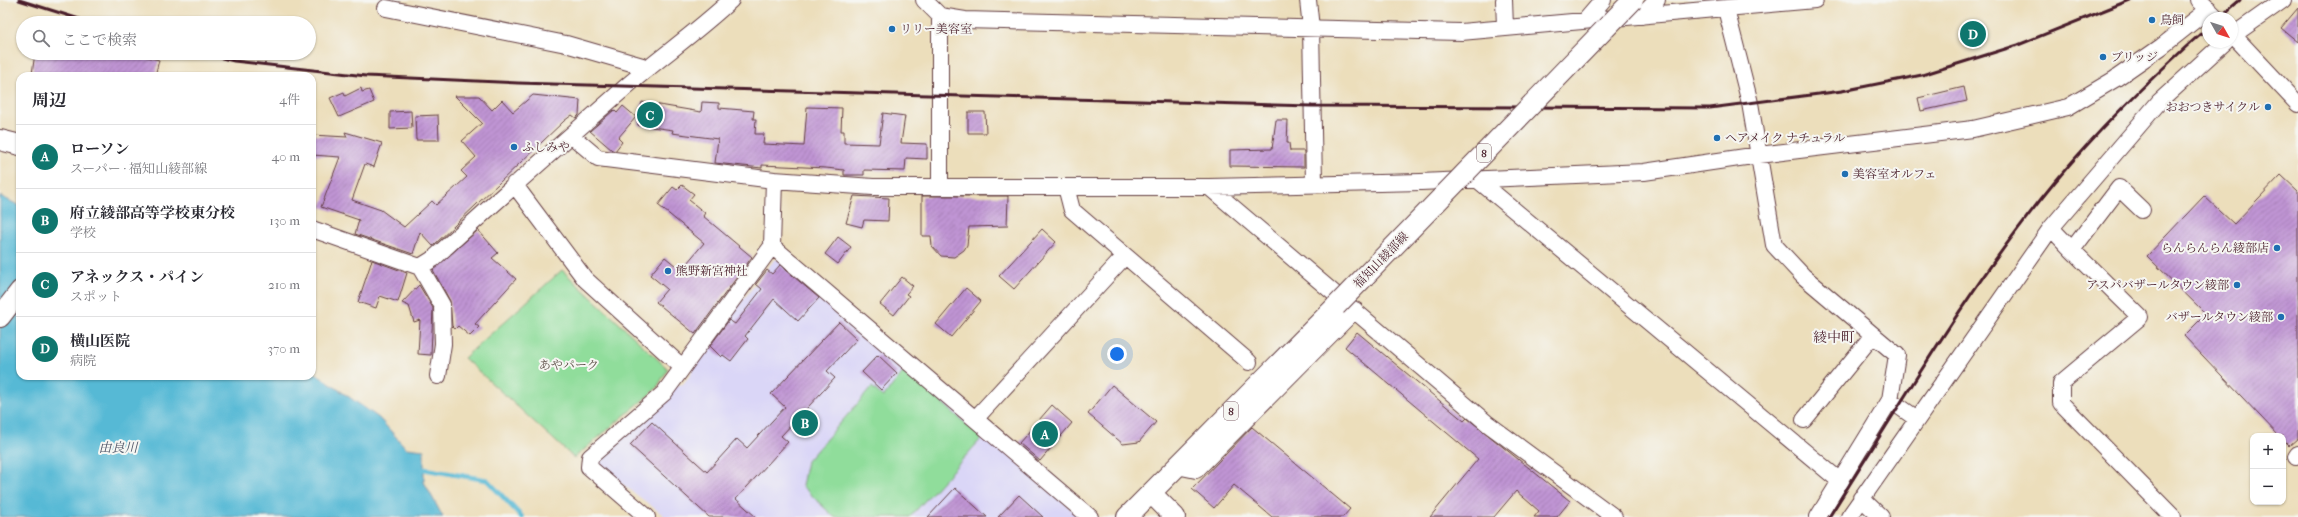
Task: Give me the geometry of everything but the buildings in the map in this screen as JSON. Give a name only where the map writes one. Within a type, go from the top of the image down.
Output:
[{"type":"main road","name":"福知山綾部線","points":[[1127,517],[1177,466],[1345,308],[1638,8]]},
{"type":"main road","points":[[0,140],[16,144]]},
{"type":"main road","points":[[0,317],[16,297]]},
{"type":"main road","points":[[1151,493],[1176,517]]},
{"type":"street","points":[[420,267],[433,259],[514,184],[572,136],[649,68],[702,27],[731,0]]},
{"type":"street","points":[[924,0],[940,16],[965,20],[1461,32],[1585,21],[1638,8],[1657,0]]},
{"type":"street","points":[[1308,0],[1311,28],[1314,184]]},
{"type":"street","points":[[1504,0],[1505,27]]},
{"type":"street","points":[[1585,21],[1603,0]]},
{"type":"street","points":[[1638,8],[1718,6],[1815,0]]},
{"type":"street","points":[[2238,31],[2283,0]]},
{"type":"street","points":[[1718,6],[1741,62],[1774,245],[1803,276],[1897,355],[1890,400],[1818,517]]},
{"type":"street","points":[[386,8],[566,44],[649,68]]},
{"type":"street","points":[[572,136],[598,158],[774,180],[873,187],[1209,187],[1478,180],[1644,172],[1973,129],[2068,107],[2115,79],[2161,48],[2208,9]]},
{"type":"street","points":[[940,16],[940,187]]},
{"type":"street","points":[[2238,45],[2298,104]]},
{"type":"street","points":[[1849,517],[2050,228],[2159,102],[2218,48]]},
{"type":"street","points":[[647,517],[589,467],[590,457],[664,393],[772,246],[774,180]]},
{"type":"street","points":[[1478,180],[1840,482]]},
{"type":"street","points":[[514,184],[585,279],[682,367]]},
{"type":"street","points":[[1066,186],[1072,210],[1124,257],[1249,362]]},
{"type":"street","points":[[1209,187],[1345,308],[1488,424],[1614,517]]},
{"type":"street","points":[[2072,250],[2118,188],[2142,210]]},
{"type":"street","points":[[2050,228],[2140,317],[2061,383],[2061,403],[2173,517]]},
{"type":"street","points":[[316,230],[420,267],[442,305],[443,344],[438,376]]},
{"type":"street","points":[[772,246],[976,418],[1090,517]]},
{"type":"street","points":[[976,418],[1124,257]]},
{"type":"street","points":[[1804,420],[1873,335]]},
{"type":"street","points":[[1890,400],[1917,419]]},
{"type":"street","points":[[1138,517],[1151,493]]},
{"type":"street","points":[[1861,498],[1881,517]]},
{"type":"shaded area","points":[[783,258],[1075,512],[1077,517],[666,517],[601,468],[598,461],[675,386],[683,384],[691,374],[694,363],[774,260]]},
{"type":"green space","name":"あやパーク","points":[[562,270],[668,369],[656,389],[574,458],[464,358]]},
{"type":"green space","points":[[905,370],[982,438],[910,517],[834,517],[802,486],[807,461],[872,387],[883,397]]},
{"type":"water","name":"由良川","points":[[0,196],[16,204],[16,380],[316,380],[316,374],[379,418],[406,448],[424,450],[424,482],[443,517],[0,517]]},
{"type":"waterway","points":[[418,468],[487,480],[522,517]]},
{"type":"railway","points":[[19,0],[70,16]]},
{"type":"railway","points":[[230,60],[366,76],[518,83],[1312,106],[1710,108],[1842,91],[1922,75],[2018,45],[2130,0]]},
{"type":"railway","points":[[2226,12],[2240,0]]},
{"type":"railway","points":[[1829,517],[1964,304],[2023,222],[2090,141],[2147,83],[2202,32]]},
{"type":"place","name":"鳥飼","points":[[2152,20]]},
{"type":"place","name":"リリー美容室","points":[[892,29]]},
{"type":"place","name":"横山医院","points":[[1973,34]]},
{"type":"place","name":"ブリッジ","points":[[2103,57]]},
{"type":"place","name":"おおつきサイクル","points":[[2268,107]]},
{"type":"place","name":"アネックス・パイン","points":[[650,115]]},
{"type":"place","name":"ヘアメイク ナチュラル","points":[[1717,138]]},
{"type":"place","name":"ふしみや","points":[[514,147]]},
{"type":"place","name":"美容室オルフェ","points":[[1845,174]]},
{"type":"place","name":"らんらんらん綾部店","points":[[2277,248]]},
{"type":"place","name":"熊野新宮神社","points":[[668,271]]},
{"type":"place","name":"アスパバザールタウン綾部","points":[[2237,285]]},
{"type":"place","name":"バザールタウン綾部","points":[[2281,317]]},
{"type":"place","name":"府立綾部高等学校東分校","points":[[805,423]]},
{"type":"place","name":"ローソン","points":[[1045,434]]},
{"type":"district","name":"綾中町","points":[[1834,337]]}]
